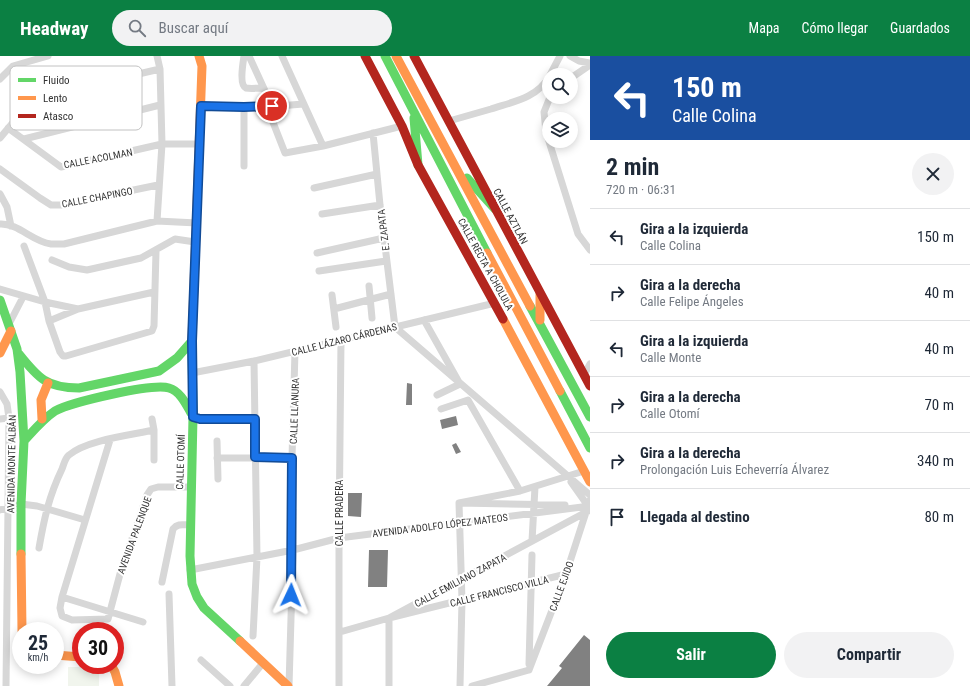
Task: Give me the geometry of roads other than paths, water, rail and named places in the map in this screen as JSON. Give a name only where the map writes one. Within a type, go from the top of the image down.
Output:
[{"type":"main road","name":"CALLE OTOMÍ","points":[[198,56],[202,66],[192,341],[193,417],[190,487],[190,570],[192,584],[197,597],[204,608],[289,686]]},
{"type":"main road","name":"CALLE RECTA A CHOLULA","points":[[365,56],[402,126],[418,165],[495,303],[590,482]]},
{"type":"main road","name":"CALLE RECTA A CHOLULA","points":[[384,56],[512,302],[590,447]]},
{"type":"main road","name":"CALLE RECTA A CHOLULA","points":[[396,56],[590,417]]},
{"type":"main road","points":[[404,56],[420,102]]},
{"type":"main road","name":"CALLE AZTLÁN","points":[[414,56],[590,386]]},
{"type":"main road","points":[[414,113],[418,165]]},
{"type":"main road","points":[[454,164],[495,209]]},
{"type":"main road","points":[[540,294],[540,323]]},
{"type":"main road","name":"AVENIDA MONTE ALBÁN","points":[[0,300],[17,349],[20,372],[24,441],[21,504],[21,622]]},
{"type":"main road","points":[[0,353],[10,328]]},
{"type":"main road","points":[[17,349],[23,360],[33,372],[48,383],[56,386],[79,388],[150,374],[169,366],[183,353],[192,341]]},
{"type":"main road","points":[[42,419],[40,404],[41,398],[48,383]]},
{"type":"main road","points":[[24,441],[42,419],[64,407],[142,388],[162,386],[170,388],[184,399],[193,417]]},
{"type":"main road","points":[[590,447],[590,454]]},
{"type":"main road","points":[[116,674],[119,686]]},
{"type":"street","points":[[13,66],[48,56]]},
{"type":"street","points":[[157,56],[160,69],[162,144],[158,185],[157,221]]},
{"type":"street","points":[[244,56],[242,82],[244,87],[263,88]]},
{"type":"street","points":[[249,56],[263,88],[285,154],[402,126]]},
{"type":"street","points":[[282,56],[323,146]]},
{"type":"street","points":[[554,68],[560,56]]},
{"type":"street","points":[[570,56],[579,61],[590,64]]},
{"type":"street","points":[[578,73],[590,64]]},
{"type":"street","points":[[0,79],[10,69]]},
{"type":"street","points":[[142,73],[160,69]]},
{"type":"street","points":[[449,121],[520,100],[542,87]]},
{"type":"street","points":[[201,106],[244,107],[303,104]]},
{"type":"street","points":[[547,104],[544,112],[546,132],[578,234],[590,250]]},
{"type":"street","points":[[142,110],[160,105]]},
{"type":"street","points":[[244,107],[244,166]]},
{"type":"street","points":[[0,138],[10,126]]},
{"type":"street","name":"CALLE ACOLMAN","points":[[11,130],[61,167],[162,144],[200,144]]},
{"type":"street","points":[[24,139],[60,130]]},
{"type":"street","name":"E. ZAPATA","points":[[373,133],[376,174],[395,327]]},
{"type":"street","name":"CALLE CHAPINGO","points":[[0,169],[51,205],[61,205],[158,185]]},
{"type":"street","points":[[314,188],[376,174]]},
{"type":"street","points":[[0,194],[7,207],[11,226]]},
{"type":"street","points":[[322,214],[380,205]]},
{"type":"street","points":[[0,224],[11,226],[38,240],[51,244],[64,244],[157,221],[197,223]]},
{"type":"street","points":[[317,253],[384,238]]},
{"type":"street","points":[[52,260],[69,267],[87,270],[141,258],[156,251],[175,239],[195,242]]},
{"type":"street","points":[[24,246],[45,302],[49,322],[62,356],[152,330],[154,326],[156,251]]},
{"type":"street","points":[[319,271],[386,261]]},
{"type":"street","points":[[369,286],[372,318]]},
{"type":"street","points":[[0,289],[45,302],[78,309]]},
{"type":"street","points":[[49,322],[78,309],[154,292]]},
{"type":"street","points":[[334,308],[391,294]]},
{"type":"street","points":[[332,295],[336,327]]},
{"type":"street","points":[[10,328],[23,296]]},
{"type":"street","name":"CALLE LÁZARO CÁRDENAS","points":[[192,373],[254,361],[495,303]]},
{"type":"street","points":[[424,320],[459,383]]},
{"type":"street","points":[[395,327],[568,477],[590,494]]},
{"type":"street","name":"CALLE PRADERA","points":[[340,686],[339,538],[341,340]]},
{"type":"street","name":"CALLE LLANURA","points":[[289,686],[293,550],[292,458],[295,351]]},
{"type":"street","points":[[253,636],[257,557],[254,361]]},
{"type":"street","points":[[584,375],[590,364]]},
{"type":"street","points":[[437,395],[459,383]]},
{"type":"street","points":[[0,392],[7,404],[9,418],[6,686]]},
{"type":"street","points":[[441,410],[468,400],[520,491]]},
{"type":"street","points":[[193,417],[200,419],[255,419]]},
{"type":"street","points":[[0,419],[9,418]]},
{"type":"street","points":[[152,419],[154,430],[154,460]]},
{"type":"street","points":[[39,548],[47,508],[67,456],[77,449],[97,442],[154,430]]},
{"type":"street","points":[[110,440],[62,597],[143,622]]},
{"type":"street","points":[[217,440],[218,479]]},
{"type":"street","points":[[217,458],[292,458]]},
{"type":"street","name":"AVENIDA ADOLFO LÓPEZ MATEOS","points":[[459,503],[520,491],[584,471]]},
{"type":"street","points":[[568,477],[589,506]]},
{"type":"street","name":"AVENIDA PALENQUE","points":[[62,597],[60,610],[62,616],[72,620],[108,619],[120,574],[147,495],[151,489],[158,487],[190,487]]},
{"type":"street","points":[[532,541],[535,487]]},
{"type":"street","points":[[459,503],[462,600],[460,686]]},
{"type":"street","name":"AVENIDA ADOLFO LÓPEZ MATEOS","points":[[459,503],[589,506]]},
{"type":"street","points":[[0,510],[21,504],[47,508],[85,520]]},
{"type":"street","name":"AVENIDA ADOLFO LÓPEZ MATEOS","points":[[190,570],[293,550],[339,538],[589,506]]},
{"type":"street","name":"CALLE EMILIANO ZAPATA","points":[[389,618],[532,541],[589,506]]},
{"type":"street","name":"CALLE EJIDO","points":[[528,670],[566,574],[589,506]]},
{"type":"street","points":[[162,582],[173,529],[176,525],[190,525]]},
{"type":"street","points":[[472,686],[528,670],[532,555]]},
{"type":"street","name":"CALLE FRANCISCO VILLA","points":[[340,632],[389,618],[566,574]]},
{"type":"street","points":[[169,594],[172,686]]},
{"type":"street","points":[[389,618],[390,686]]},
{"type":"street","points":[[201,660],[230,686]]},
{"type":"street","points":[[244,686],[263,663]]}]
